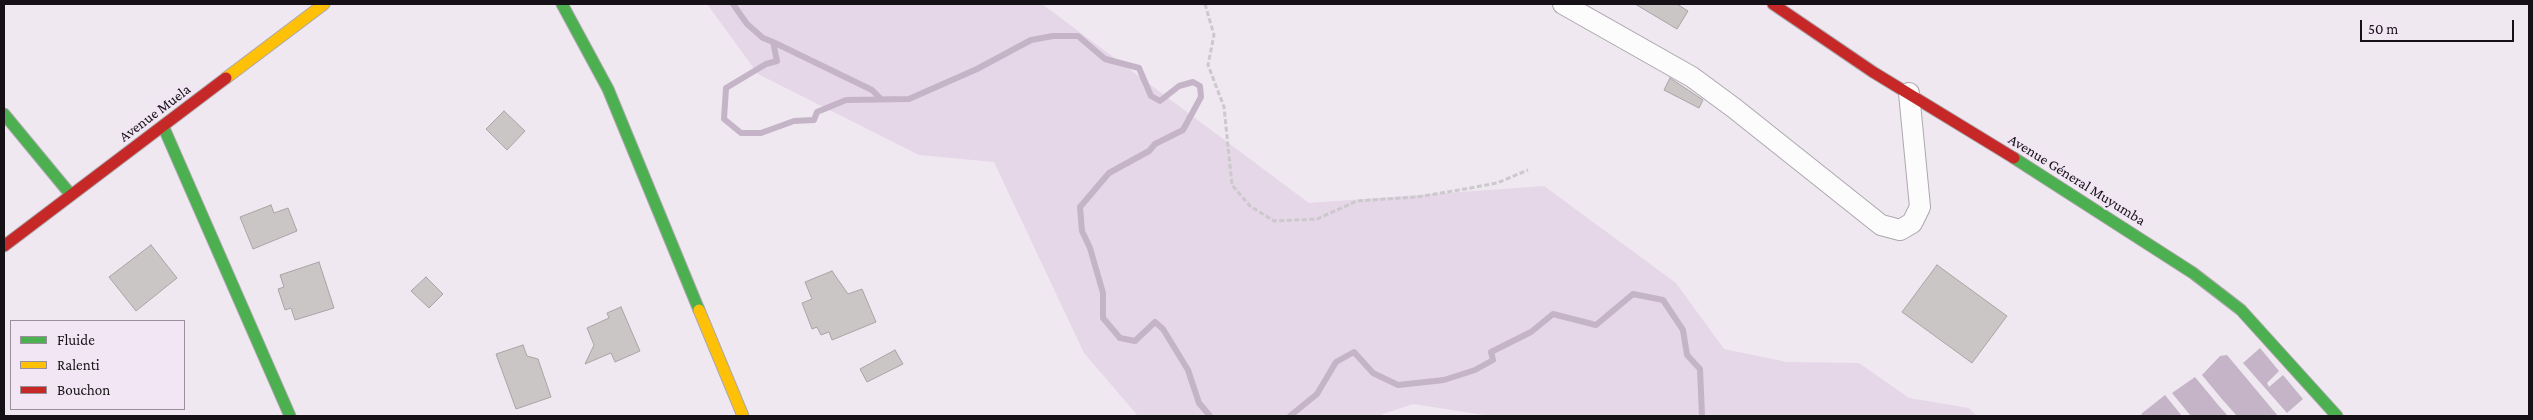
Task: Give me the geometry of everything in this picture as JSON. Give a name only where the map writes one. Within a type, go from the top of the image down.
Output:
[{"type":"street","name":"Avenue Muela","points":[[4,246],[324,4]]},
{"type":"street","points":[[562,4],[608,89],[743,416]]},
{"type":"street","points":[[1563,4],[1692,77],[1882,225],[1900,230],[1912,223],[1920,207],[1909,93]]},
{"type":"street","name":"Avenue Géneral Muyumba","points":[[1773,4],[1909,93],[2064,188],[2193,273],[2241,310],[2336,416]]},
{"type":"street","points":[[4,114],[71,195]]},
{"type":"street","points":[[163,126],[290,416]]},
{"type":"path","points":[[1205,4],[1214,35],[1208,65],[1224,106],[1232,185],[1250,206],[1274,221],[1317,219],[1357,201],[1417,197],[1465,189],[1497,182],[1528,170]]},
{"type":"shaded area","points":[[707,4],[1042,4],[1309,203],[1544,186],[1676,283],[1724,349],[1787,362],[1859,363],[1909,398],[1969,408],[1977,416],[1491,416],[1413,404],[1377,416],[1138,416],[1084,353],[994,162],[919,155],[758,74]]},
{"type":"shaded area","points":[[2260,348],[2279,371],[2267,383],[2269,387],[2283,375],[2303,399],[2287,413],[2243,363]]},
{"type":"shaded area","points":[[2227,355],[2278,416],[2237,416],[2221,398],[2202,375],[2220,356]]},
{"type":"shaded area","points":[[2195,377],[2228,416],[2190,415],[2172,393]]},
{"type":"shaded area","points":[[2165,395],[2182,416],[2143,416],[2141,414]]},
{"type":"building","points":[[1635,4],[1677,4],[1688,11],[1677,29]]},
{"type":"building","points":[[1670,78],[1703,100],[1699,108],[1664,90]]},
{"type":"building","points":[[504,111],[525,131],[507,150],[486,129]]},
{"type":"building","points":[[271,205],[274,213],[288,208],[297,231],[253,249],[240,217]]},
{"type":"building","points":[[151,245],[177,278],[136,311],[109,277]]},
{"type":"building","points":[[319,262],[334,308],[295,320],[291,308],[285,310],[278,289],[284,287],[280,275]]},
{"type":"building","points":[[1937,265],[2007,316],[1972,363],[1902,312]]},
{"type":"building","points":[[832,271],[848,294],[862,289],[876,322],[832,340],[829,332],[821,335],[817,327],[812,329],[802,303],[812,299],[805,282]]},
{"type":"building","points":[[426,277],[443,294],[429,308],[411,291]]},
{"type":"building","points":[[621,307],[640,351],[615,362],[611,353],[585,364],[594,345],[587,328],[609,318],[607,313]]},
{"type":"building","points":[[523,345],[527,356],[538,359],[551,397],[516,409],[496,354]]},
{"type":"building","points":[[895,350],[903,364],[867,382],[860,369]]},
{"type":"waterway","points":[[733,4],[747,24],[763,38],[773,42],[777,61],[766,64],[726,88],[724,119],[741,133],[761,133],[794,121],[814,120],[817,112],[846,100],[909,99],[977,69],[1031,40],[1053,36],[1078,36],[1105,59],[1139,68],[1151,96],[1160,101],[1179,86],[1193,82],[1200,86],[1201,97],[1183,130],[1155,144],[1149,151],[1109,173],[1080,207],[1082,231],[1090,248],[1103,293],[1103,318],[1120,338],[1135,341],[1155,322],[1163,329],[1188,370],[1199,403],[1210,416]]},
{"type":"waterway","points":[[773,42],[872,90],[881,99]]},
{"type":"waterway","points":[[1290,416],[1317,394],[1336,362],[1354,352],[1373,373],[1398,385],[1444,380],[1475,370],[1493,360],[1491,352],[1531,332],[1553,314],[1596,325],[1633,294],[1663,300],[1683,330],[1687,355],[1700,369],[1702,416]]},
{"type":"traffic: fast","points":[[562,4],[608,89],[699,310]]},
{"type":"traffic: fast","points":[[4,114],[71,195]]},
{"type":"traffic: fast","points":[[163,126],[290,416]]},
{"type":"traffic: fast","points":[[2014,158],[2193,273],[2241,310],[2337,416]]},
{"type":"traffic: slow","points":[[226,78],[324,4]]},
{"type":"traffic: slow","points":[[699,310],[743,416]]},
{"type":"traffic: jam","points":[[1773,4],[1873,72],[2014,158]]},
{"type":"traffic: jam","points":[[4,246],[226,78]]}]
